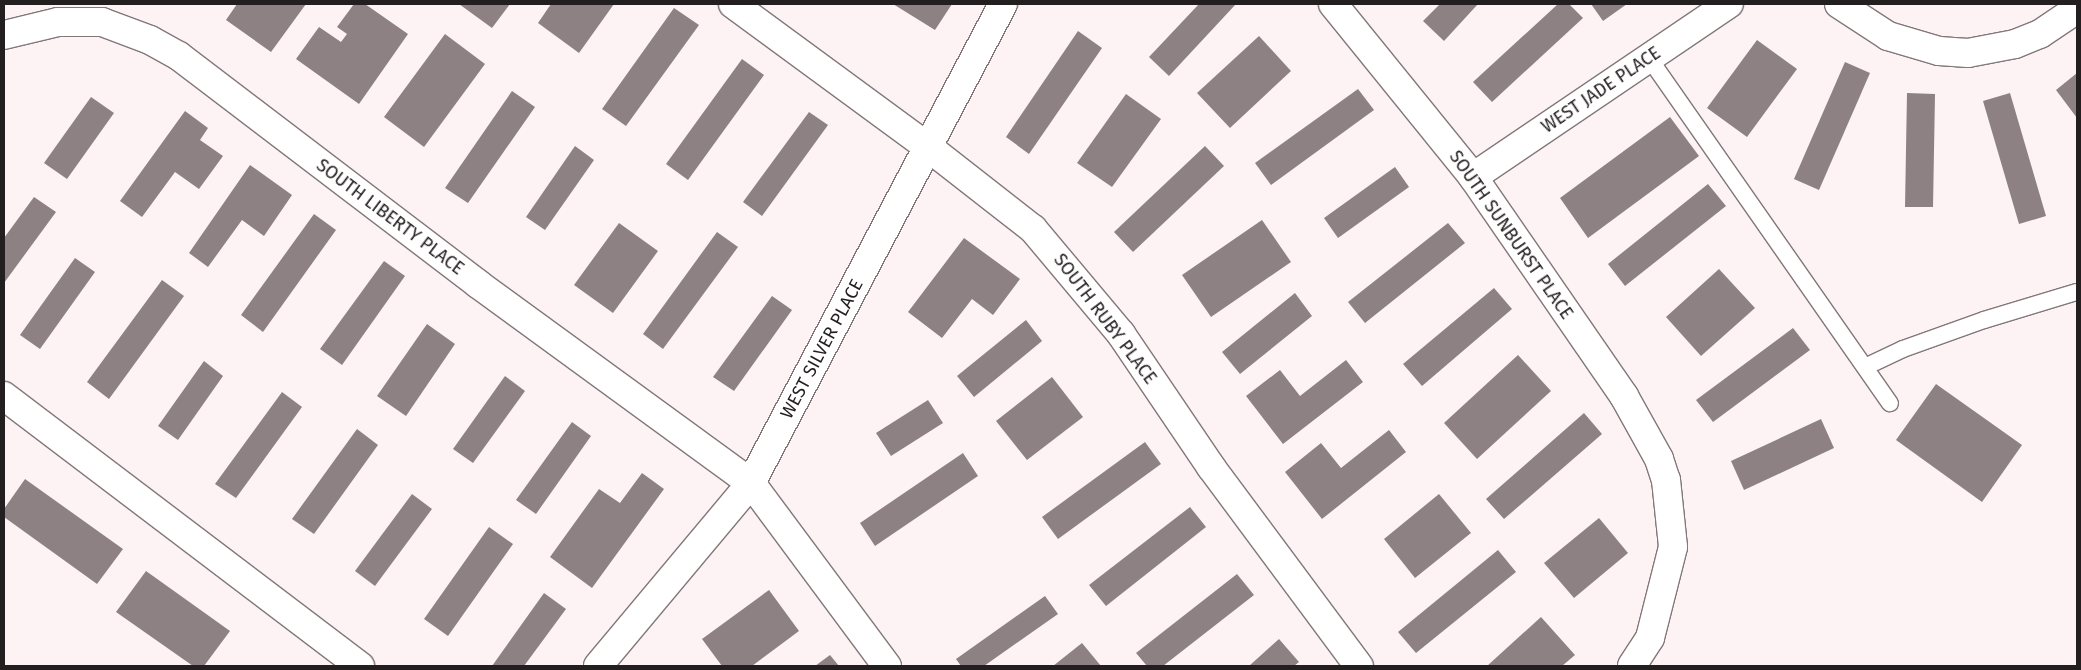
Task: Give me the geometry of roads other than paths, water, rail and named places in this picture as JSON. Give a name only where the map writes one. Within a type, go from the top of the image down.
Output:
[{"type":"street","name":"SOUTH RUBY PLACE","points":[[733,4],[928,147],[1033,229],[1082,283],[1358,666]]},
{"type":"street","name":"WEST SILVER PLACE","points":[[598,666],[751,483],[1003,4]]},
{"type":"street","name":"SOUTH SUNBURST PLACE","points":[[1333,4],[1472,177],[1624,396],[1646,433],[1666,480],[1673,547],[1669,575],[1650,638],[1632,666]]},
{"type":"street","name":"WEST JADE PLACE","points":[[1472,177],[1729,4]]},
{"type":"street","points":[[1839,4],[1888,36],[1939,51],[1968,53],[2015,44],[2074,13]]},
{"type":"street","name":"SOUTH LIBERTY PLACE","points":[[4,35],[58,22],[102,22],[150,40],[179,56],[478,284],[751,483],[887,666]]},
{"type":"street","points":[[4,396],[360,666]]},
{"type":"lane","points":[[1649,58],[1890,402]]},
{"type":"lane","points":[[1865,367],[1903,349],[1984,320],[2077,292]]}]
